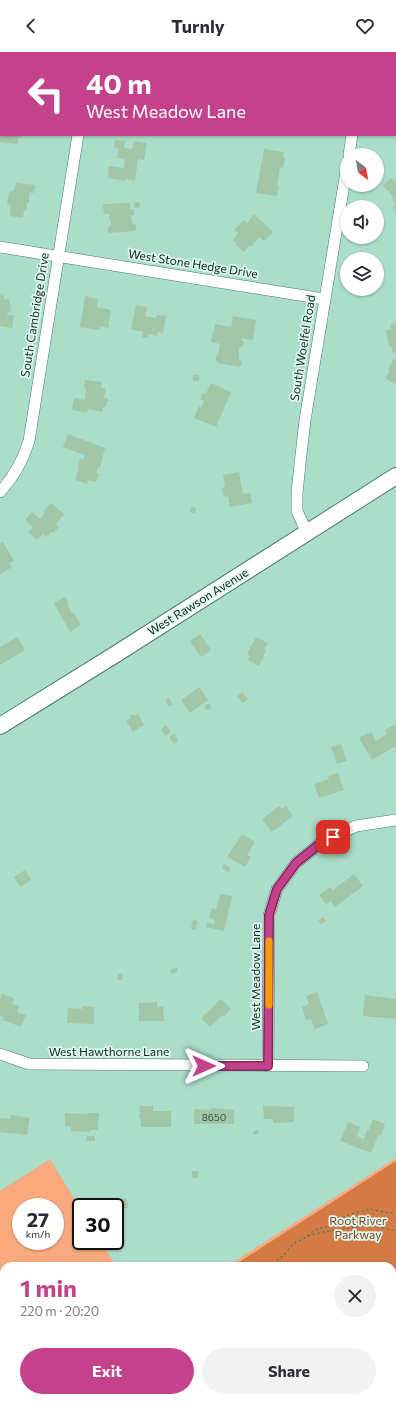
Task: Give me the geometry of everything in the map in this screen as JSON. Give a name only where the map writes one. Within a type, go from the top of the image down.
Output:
[{"type":"main road","name":"West Rawson Avenue","points":[[0,726],[396,476]]},
{"type":"street","name":"South Cambridge Drive","points":[[0,492],[10,481],[25,454],[29,441],[78,136]]},
{"type":"street","points":[[350,148],[352,136]]},
{"type":"street","name":"South Woelfel Road","points":[[307,533],[297,511],[297,493],[305,420],[343,192]]},
{"type":"street","name":"West Stone Hedge Drive","points":[[0,247],[324,299]]},
{"type":"street","name":"West Meadow Lane","points":[[268,1066],[269,915],[277,889],[296,863],[322,842],[356,826],[396,820]]},
{"type":"street","name":"West Hawthorne Lane","points":[[0,1054],[29,1064],[363,1066]]},
{"type":"path","points":[[274,1262],[293,1244],[315,1230],[331,1225],[348,1216],[369,1209],[396,1214]]},
{"type":"path","points":[[306,1237],[322,1232],[370,1225],[396,1232]]},
{"type":"green space","name":"Root River Parkway","points":[[396,1158],[396,1262],[233,1262]]},
{"type":"green space","name":"Root River Parkway","points":[[50,1159],[74,1198],[72,1198],[72,1250],[106,1250],[113,1262],[0,1262],[0,1191]]},
{"type":"green space","name":"Root River Parkway","points":[[396,1161],[396,1262],[239,1262]]},
{"type":"building","points":[[0,136],[20,136],[20,138],[18,137],[18,144],[0,142]]},
{"type":"building","points":[[115,140],[125,141],[124,148],[132,149],[134,141],[147,143],[144,160],[138,159],[135,181],[108,178],[109,166],[124,168],[125,159],[117,158],[119,150],[118,148],[114,147]]},
{"type":"building","points":[[264,149],[284,152],[283,157],[285,158],[283,168],[280,167],[277,196],[256,193]]},
{"type":"building","points":[[391,178],[396,183],[396,214],[393,207],[395,206],[391,194],[384,187],[384,185]]},
{"type":"building","points":[[16,183],[35,185],[34,193],[30,192],[29,198],[28,197],[29,202],[26,205],[26,211],[24,210],[23,218],[10,216],[11,205],[7,204],[9,193],[14,190]]},
{"type":"building","points":[[137,202],[140,205],[137,208],[134,205]]},
{"type":"building","points":[[130,203],[130,209],[134,210],[134,215],[131,216],[132,223],[136,225],[136,230],[110,233],[108,231],[108,227],[111,225],[111,221],[109,219],[110,214],[104,214],[103,204]]},
{"type":"building","points":[[254,214],[273,232],[264,241],[259,237],[251,247],[250,245],[244,252],[235,244],[237,243],[233,240],[238,233],[234,230],[244,220],[247,223]]},
{"type":"building","points":[[0,295],[4,296],[4,299],[10,300],[10,313],[8,312],[7,315],[14,316],[12,328],[0,326]]},
{"type":"building","points":[[85,296],[98,299],[97,307],[111,310],[108,328],[100,326],[99,330],[80,327]]},
{"type":"building","points":[[136,305],[147,307],[145,316],[156,318],[157,315],[166,316],[163,333],[157,332],[157,336],[149,334],[148,338],[142,337],[143,332],[131,329]]},
{"type":"building","points":[[233,316],[256,320],[253,340],[241,338],[244,342],[243,346],[239,348],[239,360],[242,362],[239,367],[218,363],[216,356],[218,355],[220,344],[211,342],[215,324],[231,327]]},
{"type":"building","points":[[396,323],[396,352],[393,353],[391,346],[389,347],[386,330],[391,329],[390,325]]},
{"type":"building","points":[[394,358],[396,359],[396,385],[385,378],[390,370],[388,369]]},
{"type":"building","points":[[196,374],[199,375],[199,381],[196,382],[193,381],[192,378],[193,375]]},
{"type":"building","points":[[85,380],[102,382],[101,388],[106,389],[104,398],[108,398],[106,407],[103,407],[102,412],[88,409],[87,413],[72,410],[74,398],[85,400]]},
{"type":"building","points":[[211,383],[231,392],[216,427],[194,418],[199,406],[201,408],[204,401],[200,399],[203,393],[206,394]]},
{"type":"building","points":[[68,434],[105,448],[100,468],[98,467],[96,473],[99,473],[96,482],[88,480],[87,484],[75,480],[80,459],[83,460],[85,455],[63,447]]},
{"type":"building","points":[[239,472],[243,494],[250,493],[252,503],[230,507],[228,496],[225,497],[223,495],[222,489],[225,486],[223,475]]},
{"type":"building","points":[[51,503],[64,514],[56,524],[59,527],[53,533],[51,532],[46,537],[43,534],[37,540],[28,532],[33,527],[25,520],[32,512],[40,519],[45,513],[43,512]]},
{"type":"building","points":[[193,507],[196,510],[193,513],[190,510]]},
{"type":"building","points":[[3,542],[14,561],[9,563],[12,567],[0,574],[0,544]]},
{"type":"building","points":[[65,597],[72,613],[73,612],[81,625],[70,632],[54,603]]},
{"type":"building","points":[[200,634],[211,650],[201,657],[190,641]]},
{"type":"building","points":[[17,637],[25,650],[0,665],[0,647]]},
{"type":"building","points":[[256,637],[268,643],[264,649],[266,650],[264,657],[259,666],[248,660],[250,656],[247,654]]},
{"type":"building","points":[[199,687],[208,700],[190,713],[181,700]]},
{"type":"building","points":[[242,692],[248,699],[243,703],[237,696]]},
{"type":"building","points":[[169,698],[173,705],[169,707],[165,700]]},
{"type":"building","points":[[208,704],[211,707],[208,710],[205,707]]},
{"type":"building","points":[[133,714],[134,716],[138,714],[144,725],[133,732],[126,721],[131,718],[130,716]]},
{"type":"building","points":[[396,724],[396,746],[372,760],[359,738],[371,732],[376,741],[387,734],[385,730]]},
{"type":"building","points":[[166,725],[171,732],[166,736],[161,729]]},
{"type":"building","points":[[174,734],[178,741],[174,744],[169,737]]},
{"type":"building","points":[[341,744],[347,761],[337,764],[331,747]]},
{"type":"building","points":[[338,773],[344,790],[319,798],[314,784],[329,779],[328,776]]},
{"type":"building","points":[[279,806],[282,809],[286,806],[293,816],[272,832],[262,819]]},
{"type":"building","points":[[242,834],[255,842],[247,855],[251,857],[245,867],[227,857]]},
{"type":"building","points":[[224,864],[230,868],[228,872],[222,868]]},
{"type":"building","points":[[25,870],[31,880],[20,887],[14,877]]},
{"type":"building","points":[[354,874],[363,886],[335,907],[331,901],[326,904],[319,895],[330,887],[333,890]]},
{"type":"building","points":[[220,894],[232,896],[224,931],[206,927],[207,923],[214,924],[215,920],[209,918],[212,908],[216,909]]},
{"type":"building","points":[[323,917],[326,921],[321,924],[318,921]]},
{"type":"building","points":[[193,920],[198,921],[196,930],[191,929]]},
{"type":"building","points":[[177,967],[178,971],[172,974],[170,970]]},
{"type":"building","points":[[118,974],[123,974],[122,980],[117,980]]},
{"type":"building","points":[[317,992],[328,1024],[315,1029],[311,1019],[306,1020],[302,1007],[309,1004],[306,996]]},
{"type":"building","points":[[2,994],[14,998],[12,1004],[19,1006],[17,1012],[26,1015],[21,1027],[3,1020],[4,1017],[0,1016],[0,999]]},
{"type":"building","points":[[365,995],[396,999],[396,1019],[363,1016]]},
{"type":"building","points":[[221,999],[231,1009],[210,1027],[201,1018]]},
{"type":"building","points":[[157,1002],[157,1007],[163,1006],[164,1021],[139,1021],[139,1003]]},
{"type":"building","points":[[82,1006],[94,1007],[94,1024],[67,1023],[68,1008],[82,1009]]},
{"type":"building","points":[[140,1106],[153,1106],[153,1111],[171,1111],[171,1127],[141,1127],[141,1119],[139,1119]]},
{"type":"building","points":[[263,1106],[294,1107],[294,1122],[273,1123],[273,1119],[264,1119]]},
{"type":"building","points":[[211,1108],[234,1110],[234,1124],[194,1124],[194,1109],[211,1110]]},
{"type":"building","points":[[65,1113],[99,1113],[98,1130],[90,1130],[90,1132],[71,1131],[71,1127],[65,1126]]},
{"type":"building","points":[[11,1115],[30,1118],[27,1135],[0,1132],[0,1118],[10,1119]]},
{"type":"building","points":[[373,1119],[385,1124],[381,1136],[378,1135],[371,1153],[340,1141],[348,1122],[360,1127],[357,1136],[364,1139],[367,1129],[369,1130]]},
{"type":"building","points":[[258,1130],[259,1134],[253,1135],[253,1131]]},
{"type":"building","points":[[87,1136],[95,1136],[95,1141],[86,1141]]},
{"type":"building","points":[[192,1171],[198,1171],[198,1178],[192,1178]]},
{"type":"building","points":[[124,1199],[127,1199],[128,1208],[124,1208]]},
{"type":"slow traffic","points":[[269,941],[269,1005]]},
{"type":"route","points":[[204,1066],[268,1066],[269,915],[277,889],[296,863],[322,842],[333,837]]}]
